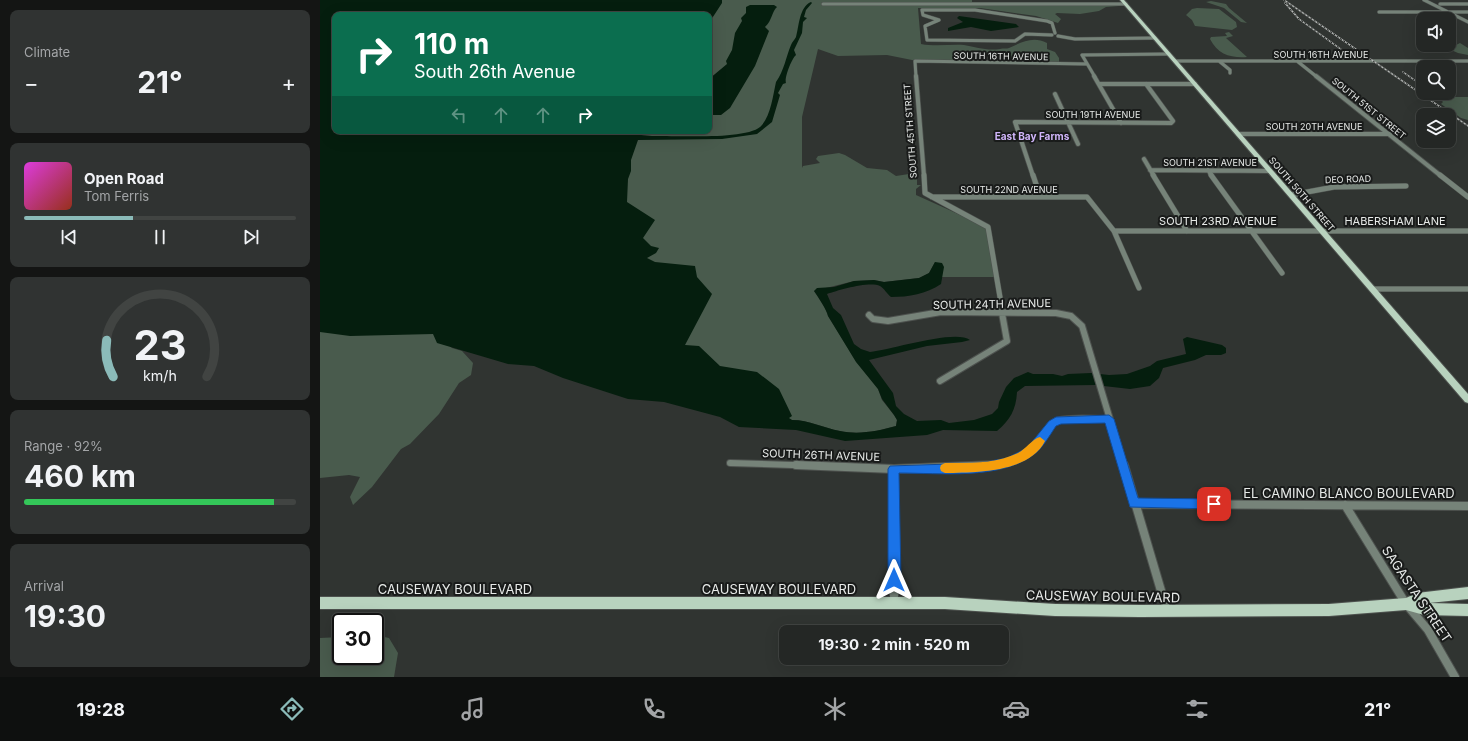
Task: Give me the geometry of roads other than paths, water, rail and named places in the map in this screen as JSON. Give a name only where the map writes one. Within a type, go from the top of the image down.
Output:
[{"type":"main road","name":"SOUTH 50TH STREET","points":[[1124,2],[1468,400]]},
{"type":"main road","name":"CAUSEWAY BOULEVARD","points":[[1406,604],[1417,599],[1468,593]]},
{"type":"main road","name":"CAUSEWAY BOULEVARD","points":[[320,603],[945,603],[1055,610],[1167,611],[1329,610],[1406,604],[1424,608],[1468,610]]},
{"type":"street","points":[[1424,0],[1449,12]]},
{"type":"street","points":[[823,4],[1124,2]]},
{"type":"street","points":[[1440,4],[1468,4]]},
{"type":"street","points":[[1055,35],[1052,23],[1047,21],[975,10],[922,10],[923,15],[939,20],[925,26],[927,40],[1015,40],[1025,34],[1055,35],[1071,38],[1155,38]]},
{"type":"street","points":[[1379,12],[1416,12]]},
{"type":"street","points":[[1456,12],[1468,12]]},
{"type":"street","points":[[1456,16],[1468,22]]},
{"type":"street","points":[[1121,123],[1087,64],[1083,54],[1169,54]]},
{"type":"street","name":"SOUTH 16TH AVENUE","points":[[1175,61],[1468,61]]},
{"type":"street","points":[[1220,61],[1230,70],[1230,73]]},
{"type":"street","name":"SOUTH 51ST STREET","points":[[1297,61],[1468,197]]},
{"type":"street","name":"SOUTH 16TH AVENUE","points":[[915,62],[1087,64]]},
{"type":"street","name":"SOUTH 45TH STREET","points":[[915,62],[925,193],[931,197]]},
{"type":"street","points":[[1099,84],[1196,84]]},
{"type":"street","name":"SOUTH 19TH AVENUE","points":[[1040,196],[1015,122],[1171,123],[1173,121],[1146,84]]},
{"type":"street","points":[[1055,94],[1078,144]]},
{"type":"street","name":"SOUTH 20TH AVENUE","points":[[1238,134],[1390,134]]},
{"type":"street","points":[[1144,159],[1187,231]]},
{"type":"street","name":"SOUTH 21ST AVENUE","points":[[1150,170],[1270,171]]},
{"type":"street","points":[[1208,170],[1282,273]]},
{"type":"street","name":"DEO ROAD","points":[[1291,195],[1317,188],[1335,186],[1406,186]]},
{"type":"street","points":[[931,197],[988,226],[1006,341],[940,381]]},
{"type":"street","name":"SOUTH 22ND AVENUE","points":[[931,197],[1087,197],[1114,231]]},
{"type":"street","name":"HABERSHAM LANE","points":[[1322,231],[1468,230]]},
{"type":"street","points":[[1114,231],[1139,288]]},
{"type":"street","name":"SOUTH 23RD AVENUE","points":[[1114,231],[1322,231]]},
{"type":"street","points":[[1372,289],[1468,289]]},
{"type":"street","name":"SOUTH 24TH AVENUE","points":[[869,315],[873,319],[888,321],[941,312],[1056,313],[1070,315],[1078,320],[1082,326],[1109,419]]},
{"type":"street","points":[[1109,419],[1167,611]]},
{"type":"street","name":"SOUTH 26TH AVENUE","points":[[730,463],[894,469],[995,466],[1009,462],[1031,451],[1053,424],[1059,420],[1109,419]]},
{"type":"street","points":[[894,469],[894,603]]},
{"type":"street","name":"EL CAMINO BLANCO BOULEVARD","points":[[1134,504],[1468,506]]},
{"type":"street","name":"SAGASTA STREET","points":[[1345,506],[1406,604],[1428,630],[1455,677]]},
{"type":"railway","points":[[1284,0],[1468,126]]},
{"type":"railway","points":[[1285,3],[1299,19],[1342,50]]},
{"type":"railway","points":[[1403,72],[1416,81]]},
{"type":"district","name":"East Bay Farms","points":[[1032,136]]}]
